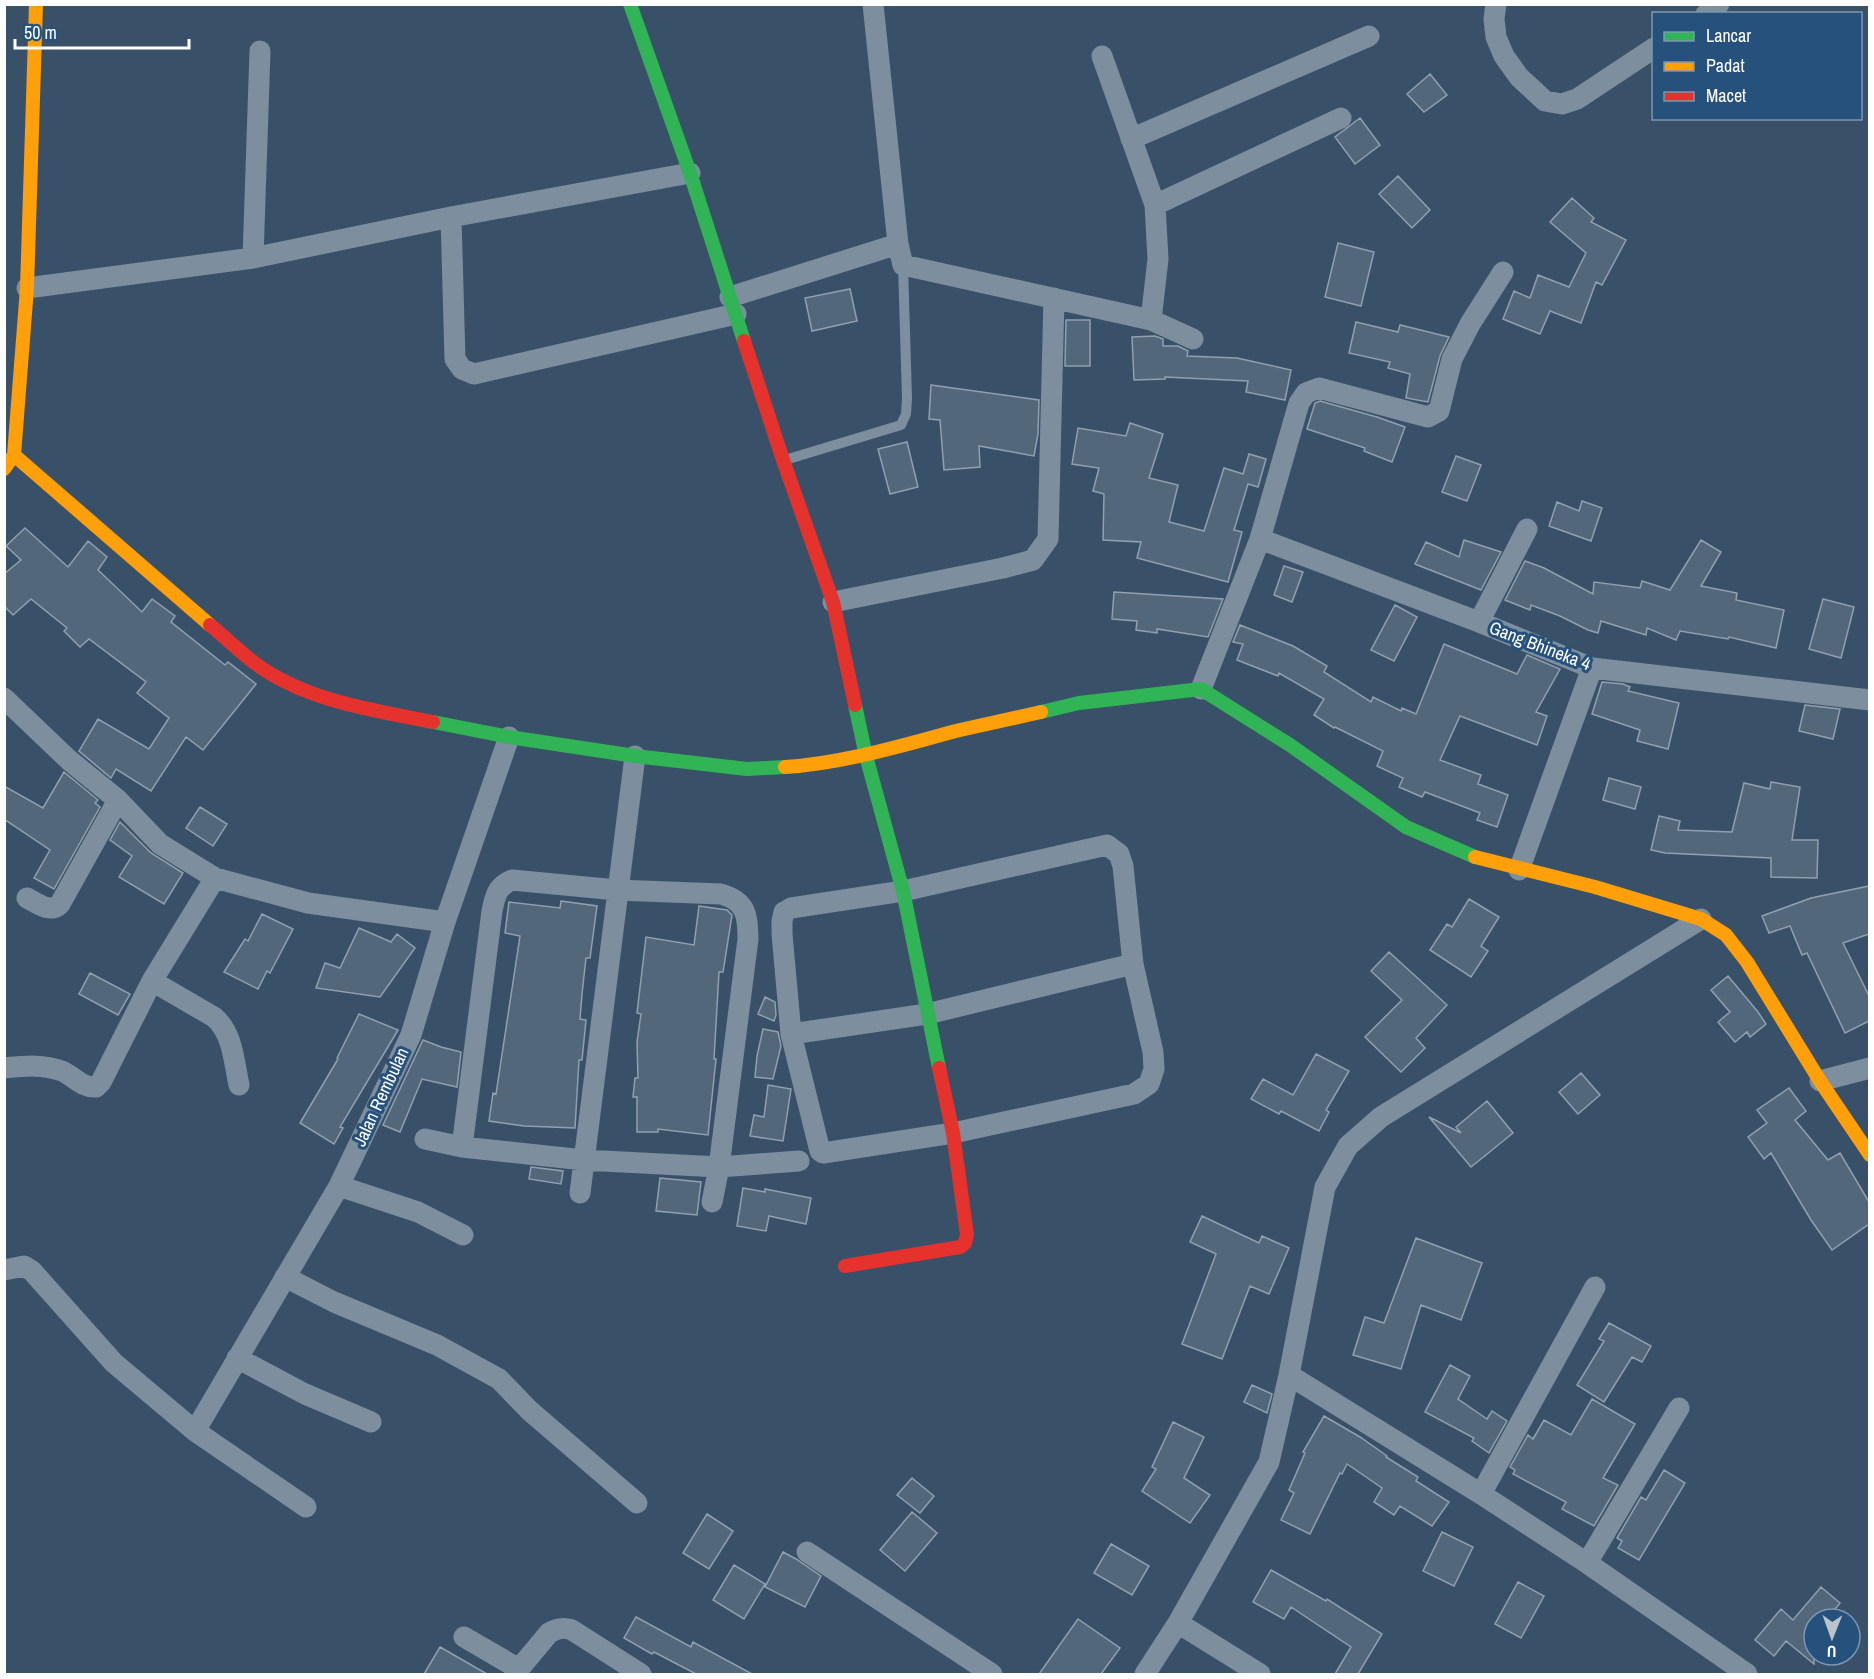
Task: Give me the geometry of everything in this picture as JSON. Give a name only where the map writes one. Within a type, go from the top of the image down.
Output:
[{"type":"street","points":[[4,469],[14,455],[27,288],[36,4]]},
{"type":"street","points":[[630,4],[690,173],[783,460],[833,602],[867,756],[903,891],[953,1133],[967,1235],[965,1243],[960,1247],[845,1266]]},
{"type":"street","points":[[873,4],[898,244],[903,265],[1151,320],[1194,339]]},
{"type":"street","points":[[1496,4],[1494,19],[1496,37],[1504,56],[1519,77],[1545,101],[1562,104],[1577,99],[1652,49]]},
{"type":"street","points":[[1131,139],[1370,36]]},
{"type":"street","points":[[254,258],[260,51]]},
{"type":"street","points":[[1102,56],[1155,205],[1158,259],[1151,320]]},
{"type":"street","points":[[1155,205],[1341,118]]},
{"type":"street","points":[[27,288],[254,258],[690,173]]},
{"type":"street","points":[[451,218],[455,359],[462,369],[474,374],[733,305],[898,244]]},
{"type":"street","points":[[1201,689],[1260,539],[1299,403],[1306,393],[1319,387],[1428,417],[1439,411],[1452,359],[1470,324],[1503,272]]},
{"type":"street","points":[[833,602],[1033,560],[1048,539],[1054,298]]},
{"type":"street","points":[[14,455],[256,664],[304,691],[366,709],[509,737],[634,756],[747,769],[816,765],[867,756],[1058,706],[1201,689],[1290,745],[1406,827],[1479,859],[1594,887],[1701,919],[1726,935],[1747,962],[1820,1081],[1869,1155]]},
{"type":"street","points":[[1479,622],[1527,529]]},
{"type":"street","name":"Gang Bhineka 4","points":[[1260,539],[1479,622],[1592,668],[1869,700]]},
{"type":"street","points":[[1519,870],[1592,668]]},
{"type":"street","points":[[4,698],[69,760],[118,800],[160,844],[215,878],[308,903],[445,922]]},
{"type":"street","name":"Jalan Rembulan","points":[[195,1431],[339,1186],[411,1035],[445,922],[509,737]]},
{"type":"street","points":[[580,1193],[634,756]]},
{"type":"street","points":[[27,898],[49,909],[56,908],[60,904],[118,800]]},
{"type":"street","points":[[1107,845],[1119,854],[1123,866],[1133,964],[1153,1052],[1154,1069],[1149,1084],[1134,1094],[953,1133],[823,1153],[820,1151],[791,1034],[782,934],[784,912],[791,908],[903,891],[1107,845]]},
{"type":"street","points":[[4,1068],[36,1065],[74,1077],[83,1086],[96,1087],[101,1082],[152,981],[215,878]]},
{"type":"street","points":[[462,1147],[495,894],[502,884],[512,880],[617,890],[721,894],[735,898],[743,908],[748,921],[748,939],[719,1167],[712,1203]]},
{"type":"street","points":[[1145,1674],[1178,1623],[1269,1462],[1289,1375],[1325,1187],[1348,1146],[1381,1117],[1701,919]]},
{"type":"street","points":[[791,1034],[927,1014],[1133,964]]},
{"type":"street","points":[[152,981],[214,1017],[223,1025],[239,1085]]},
{"type":"street","points":[[1820,1081],[1869,1068]]},
{"type":"street","points":[[425,1139],[462,1147],[584,1160],[719,1167],[799,1161]]},
{"type":"street","points":[[339,1186],[418,1212],[463,1235]]},
{"type":"street","points":[[4,1270],[24,1266],[32,1270],[114,1363],[195,1431],[306,1508]]},
{"type":"street","points":[[285,1276],[334,1302],[437,1345],[498,1379],[530,1412],[637,1503]]},
{"type":"street","points":[[1481,1494],[1595,1287]]},
{"type":"street","points":[[237,1358],[305,1394],[371,1422]]},
{"type":"street","points":[[1289,1375],[1587,1563],[1719,1667],[1748,1674]]},
{"type":"street","points":[[1587,1563],[1679,1408]]},
{"type":"street","points":[[807,1552],[992,1674]]},
{"type":"street","points":[[1178,1623],[1260,1674]]},
{"type":"street","points":[[464,1637],[517,1672],[549,1633],[565,1628],[572,1630],[641,1674]]},
{"type":"lane","points":[[783,460],[901,425],[906,414],[907,398],[903,265]]},
{"type":"building","points":[[1430,74],[1447,95],[1424,112],[1407,94]]},
{"type":"building","points":[[1360,118],[1380,145],[1355,164],[1335,137]]},
{"type":"building","points":[[1398,176],[1430,210],[1412,228],[1379,194]]},
{"type":"building","points":[[1572,198],[1594,218],[1591,222],[1626,240],[1602,285],[1596,282],[1581,323],[1550,311],[1540,334],[1503,319],[1514,291],[1530,298],[1538,275],[1569,287],[1586,253],[1550,222]]},
{"type":"building","points":[[1338,243],[1374,252],[1361,306],[1325,297]]},
{"type":"building","points":[[850,289],[857,321],[812,331],[805,298]]},
{"type":"building","points":[[1066,320],[1090,320],[1090,366],[1065,366]]},
{"type":"building","points":[[1356,322],[1398,332],[1400,325],[1449,337],[1440,356],[1428,402],[1406,398],[1410,374],[1388,368],[1390,362],[1349,353]]},
{"type":"building","points":[[1155,336],[1163,339],[1163,346],[1178,346],[1188,351],[1187,356],[1237,358],[1291,370],[1285,400],[1246,392],[1248,381],[1165,377],[1165,379],[1134,380],[1132,337]]},
{"type":"building","points":[[931,385],[1039,400],[1038,434],[1034,456],[979,446],[980,467],[944,470],[940,420],[929,419]]},
{"type":"building","points":[[1320,401],[1405,427],[1392,462],[1364,451],[1365,448],[1307,429],[1315,403]]},
{"type":"building","points":[[1130,423],[1163,434],[1149,478],[1178,485],[1169,522],[1204,531],[1224,468],[1243,474],[1249,454],[1266,459],[1258,487],[1248,484],[1234,530],[1242,532],[1228,582],[1137,558],[1141,542],[1103,540],[1104,494],[1093,491],[1099,468],[1072,464],[1078,428],[1126,436]]},
{"type":"building","points":[[907,442],[918,487],[890,494],[878,449]]},
{"type":"building","points":[[1456,456],[1481,465],[1467,501],[1442,492]]},
{"type":"building","points":[[1582,501],[1602,508],[1591,541],[1549,526],[1557,502],[1579,511]]},
{"type":"building","points":[[25,528],[68,567],[88,541],[107,557],[98,570],[142,612],[152,599],[175,616],[171,622],[225,665],[228,662],[256,684],[203,750],[186,737],[151,791],[116,769],[111,778],[79,751],[98,719],[149,749],[169,718],[137,693],[146,682],[89,639],[80,647],[64,631],[67,628],[31,599],[13,615],[4,606],[4,574],[21,560],[6,546]]},
{"type":"building","points":[[1464,540],[1501,552],[1481,590],[1415,564],[1426,542],[1459,557]]},
{"type":"building","points":[[1701,540],[1721,552],[1701,586],[1737,593],[1736,600],[1784,610],[1776,648],[1729,637],[1728,639],[1680,631],[1676,640],[1647,628],[1646,635],[1601,621],[1598,633],[1531,605],[1530,610],[1505,600],[1525,561],[1544,568],[1593,594],[1594,582],[1640,588],[1642,581],[1670,590]]},
{"type":"building","points":[[1284,566],[1303,572],[1292,602],[1274,595]]},
{"type":"building","points":[[1114,592],[1223,599],[1208,637],[1157,629],[1157,633],[1136,630],[1137,621],[1112,619]]},
{"type":"building","points":[[1823,599],[1854,607],[1841,658],[1809,649]]},
{"type":"building","points":[[1395,605],[1417,617],[1394,661],[1371,650]]},
{"type":"building","points":[[1240,625],[1293,646],[1327,666],[1324,672],[1371,702],[1373,697],[1401,711],[1402,708],[1416,714],[1444,644],[1517,674],[1527,655],[1560,669],[1536,712],[1547,716],[1537,745],[1460,716],[1440,760],[1481,775],[1478,784],[1508,795],[1497,827],[1477,820],[1480,813],[1425,792],[1422,797],[1399,787],[1403,778],[1377,766],[1383,751],[1334,728],[1314,715],[1324,699],[1279,673],[1278,676],[1237,660],[1243,644],[1233,642]]},
{"type":"building","points":[[1602,682],[1623,684],[1630,687],[1628,691],[1679,703],[1668,749],[1637,741],[1640,730],[1592,714]]},
{"type":"building","points":[[1805,705],[1840,709],[1833,739],[1799,731]]},
{"type":"building","points":[[64,772],[98,800],[95,803],[100,807],[54,889],[34,878],[50,850],[4,819],[4,786],[43,808]]},
{"type":"building","points":[[1609,778],[1641,787],[1635,809],[1603,800]]},
{"type":"building","points":[[1771,782],[1800,787],[1792,840],[1818,840],[1817,878],[1771,877],[1771,858],[1665,853],[1651,850],[1659,816],[1680,821],[1678,830],[1732,832],[1744,783],[1770,789]]},
{"type":"building","points":[[200,807],[227,824],[213,846],[186,828]]},
{"type":"building","points":[[120,822],[151,853],[183,873],[164,904],[119,877],[132,856],[110,840]]},
{"type":"building","points":[[1869,886],[1869,934],[1843,943],[1869,996],[1869,1021],[1845,1033],[1807,953],[1802,955],[1790,926],[1769,933],[1762,916],[1811,898]]},
{"type":"building","points":[[1469,899],[1499,917],[1481,946],[1488,951],[1471,977],[1430,950],[1447,924],[1452,927]]},
{"type":"building","points":[[561,901],[597,906],[590,958],[586,958],[582,994],[580,1019],[586,1020],[582,1060],[579,1060],[575,1128],[524,1126],[489,1121],[493,1093],[496,1094],[520,936],[505,933],[509,902],[560,908]]},
{"type":"building","points":[[699,906],[727,910],[732,915],[723,972],[719,972],[714,1059],[716,1059],[708,1135],[658,1129],[658,1132],[637,1132],[637,1097],[633,1097],[635,1078],[638,1078],[637,1042],[641,1014],[637,1013],[646,937],[694,945]]},
{"type":"building","points":[[262,914],[293,929],[270,973],[267,971],[258,989],[224,972],[245,939],[248,941]]},
{"type":"building","points":[[359,928],[391,942],[397,934],[415,948],[380,997],[316,988],[325,963],[340,968]]},
{"type":"building","points":[[1389,952],[1447,1005],[1416,1038],[1425,1048],[1401,1072],[1365,1037],[1402,1000],[1371,971]]},
{"type":"building","points":[[90,973],[130,994],[118,1015],[79,994]]},
{"type":"building","points":[[1728,976],[1766,1024],[1750,1037],[1747,1032],[1735,1042],[1718,1022],[1730,1012],[1711,990]]},
{"type":"building","points":[[765,997],[775,1002],[774,1021],[758,1014]]},
{"type":"building","points":[[359,1014],[398,1030],[340,1127],[343,1128],[334,1144],[300,1123],[338,1059]]},
{"type":"building","points":[[763,1029],[778,1032],[781,1046],[773,1079],[755,1077]]},
{"type":"building","points":[[423,1040],[461,1052],[457,1087],[422,1079],[400,1132],[383,1125]]},
{"type":"building","points":[[1316,1054],[1349,1071],[1326,1110],[1329,1112],[1319,1131],[1281,1111],[1279,1114],[1251,1099],[1263,1079],[1293,1095]]},
{"type":"building","points":[[1581,1073],[1600,1095],[1578,1114],[1559,1092]]},
{"type":"building","points":[[768,1085],[791,1089],[783,1141],[750,1136],[754,1115],[764,1117]]},
{"type":"building","points":[[1789,1088],[1806,1111],[1795,1120],[1828,1160],[1840,1153],[1869,1202],[1869,1224],[1832,1250],[1811,1220],[1771,1153],[1764,1159],[1748,1137],[1767,1123],[1757,1110]]},
{"type":"building","points":[[1487,1101],[1513,1133],[1471,1167],[1429,1117],[1461,1133],[1456,1127]]},
{"type":"building","points":[[531,1167],[563,1171],[561,1184],[529,1179]]},
{"type":"building","points":[[660,1178],[701,1182],[697,1215],[656,1211]]},
{"type":"building","points":[[743,1188],[765,1192],[765,1189],[811,1198],[806,1224],[769,1216],[766,1231],[737,1226]]},
{"type":"building","points":[[1202,1216],[1259,1243],[1262,1236],[1289,1248],[1269,1294],[1250,1286],[1222,1359],[1182,1344],[1216,1254],[1190,1242]]},
{"type":"building","points":[[1416,1238],[1482,1263],[1461,1320],[1421,1305],[1401,1369],[1353,1355],[1365,1317],[1384,1323]]},
{"type":"building","points":[[1609,1323],[1651,1346],[1642,1362],[1632,1357],[1604,1402],[1577,1385],[1604,1341],[1599,1339]]},
{"type":"building","points":[[1450,1365],[1470,1376],[1458,1399],[1487,1419],[1492,1411],[1507,1421],[1489,1453],[1472,1441],[1474,1438],[1425,1412]]},
{"type":"building","points":[[1252,1385],[1272,1394],[1267,1413],[1244,1402]]},
{"type":"building","points":[[1592,1399],[1635,1424],[1603,1478],[1618,1485],[1594,1526],[1562,1509],[1566,1502],[1513,1474],[1515,1470],[1510,1467],[1528,1435],[1533,1439],[1544,1420],[1571,1435]]},
{"type":"building","points":[[1324,1416],[1360,1437],[1418,1477],[1416,1481],[1449,1502],[1432,1526],[1400,1506],[1394,1515],[1374,1502],[1382,1488],[1347,1464],[1342,1474],[1340,1473],[1310,1534],[1281,1520],[1294,1493],[1289,1490],[1305,1453],[1303,1452]]},
{"type":"building","points":[[1173,1422],[1204,1437],[1184,1478],[1210,1495],[1190,1523],[1142,1491],[1156,1469],[1152,1467]]},
{"type":"building","points":[[1664,1470],[1685,1483],[1639,1560],[1618,1548],[1622,1541],[1617,1538],[1641,1497],[1646,1500]]},
{"type":"building","points":[[912,1478],[934,1496],[920,1513],[897,1495]]},
{"type":"building","points":[[912,1512],[937,1533],[905,1571],[880,1550]]},
{"type":"building","points":[[707,1514],[733,1531],[709,1569],[683,1553]]},
{"type":"building","points":[[1442,1532],[1473,1547],[1454,1586],[1423,1571]]},
{"type":"building","points":[[1111,1544],[1149,1566],[1132,1595],[1094,1573]]},
{"type":"building","points":[[783,1552],[821,1576],[805,1607],[765,1587]]},
{"type":"building","points":[[734,1565],[765,1584],[744,1619],[713,1600]]},
{"type":"building","points":[[1271,1570],[1326,1601],[1327,1599],[1382,1634],[1358,1674],[1335,1674],[1351,1647],[1291,1607],[1284,1619],[1253,1602]]},
{"type":"building","points":[[1518,1582],[1544,1596],[1521,1638],[1495,1624]]},
{"type":"building","points":[[1821,1587],[1840,1603],[1837,1607],[1804,1607]]},
{"type":"building","points":[[1781,1609],[1793,1620],[1802,1609],[1802,1654],[1786,1641],[1774,1656],[1755,1640]]},
{"type":"building","points":[[636,1617],[691,1647],[693,1642],[752,1674],[696,1674],[654,1652],[652,1654],[624,1638]]},
{"type":"building","points":[[1078,1619],[1120,1648],[1101,1674],[1039,1674]]},
{"type":"building","points":[[440,1647],[487,1674],[424,1674]]},
{"type":"traffic: fast","points":[[630,4],[690,173],[744,341]]},
{"type":"traffic: fast","points":[[1041,712],[1079,703],[1201,689],[1290,745],[1406,827],[1475,857]]},
{"type":"traffic: fast","points":[[855,705],[866,756],[903,891],[939,1068]]},
{"type":"traffic: fast","points":[[433,722],[509,737],[635,756],[747,769],[785,767]]},
{"type":"traffic: slow","points":[[4,469],[14,455],[27,288],[36,4]]},
{"type":"traffic: slow","points":[[14,455],[210,625]]},
{"type":"traffic: slow","points":[[785,767],[830,762],[1041,712]]},
{"type":"traffic: slow","points":[[1475,857],[1595,887],[1701,919],[1726,935],[1747,962],[1820,1081],[1870,1155]]},
{"type":"traffic: jam","points":[[744,341],[833,602],[855,705]]},
{"type":"traffic: jam","points":[[210,625],[256,664],[297,687],[341,702],[433,722]]},
{"type":"traffic: jam","points":[[845,1266],[960,1247],[965,1243],[967,1235],[953,1133],[939,1068]]}]
